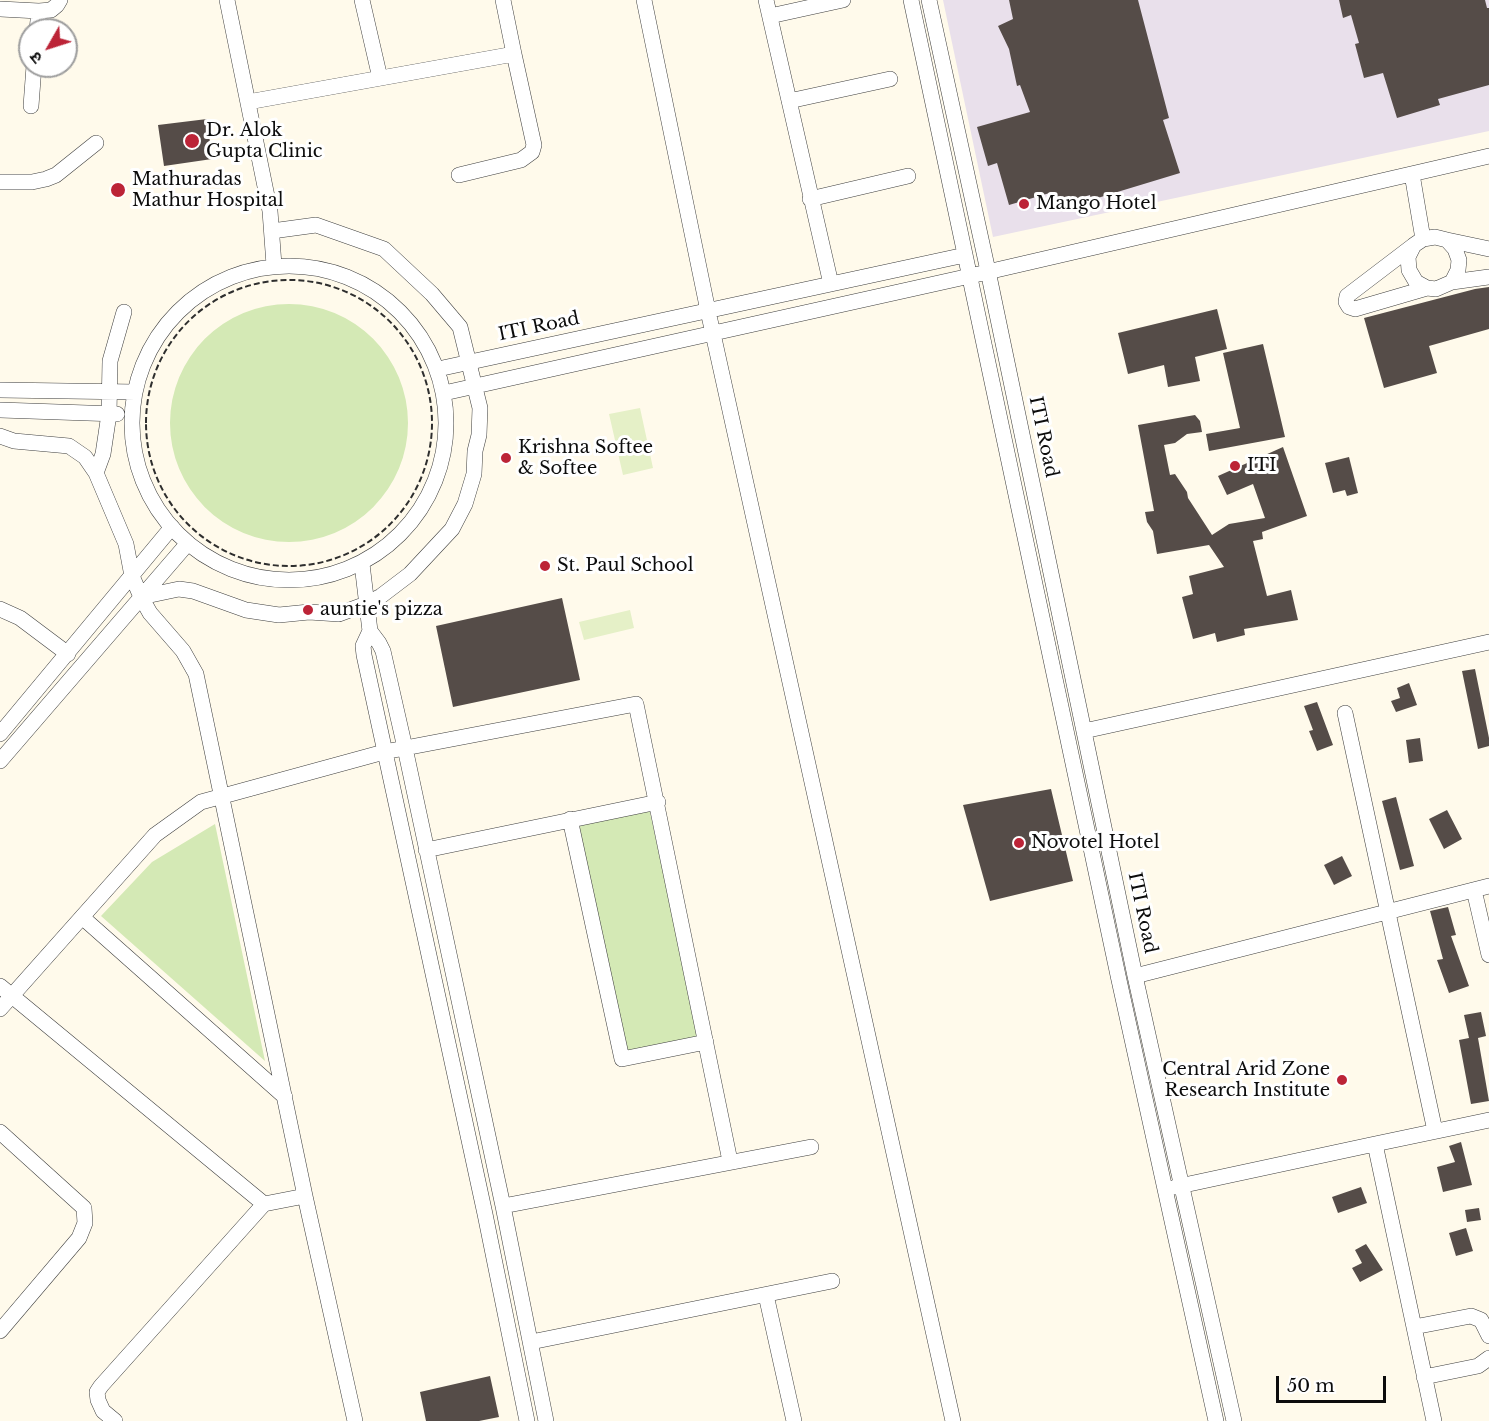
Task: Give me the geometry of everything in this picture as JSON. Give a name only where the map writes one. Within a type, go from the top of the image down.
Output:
[{"type":"street","points":[[0,9],[51,10],[60,0]]},
{"type":"street","points":[[227,0],[270,211],[274,265]]},
{"type":"street","points":[[362,0],[380,78]]},
{"type":"street","points":[[459,175],[521,160],[532,152],[534,145],[503,0]]},
{"type":"street","points":[[644,0],[708,311],[715,333],[953,1421]]},
{"type":"street","points":[[766,0],[831,284]]},
{"type":"street","points":[[770,16],[843,0]]},
{"type":"street","name":"ITI Road","points":[[911,0],[1215,1421]]},
{"type":"street","name":"ITI Road","points":[[929,0],[1135,976],[1184,1186],[1234,1421]]},
{"type":"street","points":[[38,18],[39,11]]},
{"type":"street","points":[[248,102],[514,54]]},
{"type":"street","points":[[31,106],[33,78]]},
{"type":"street","points":[[789,101],[890,79]]},
{"type":"street","points":[[0,182],[32,182],[56,175],[96,142]]},
{"type":"street","points":[[444,393],[970,276],[1489,156]]},
{"type":"street","points":[[1412,174],[1418,242],[1408,257],[1409,270],[1416,282],[1427,288],[1436,289],[1452,282],[1489,277]]},
{"type":"street","points":[[810,199],[908,176]]},
{"type":"street","points":[[141,597],[179,589],[193,591],[246,610],[279,615],[309,612],[339,614],[381,596],[410,574],[452,529],[465,504],[474,474],[480,408],[460,327],[432,294],[384,249],[316,225],[272,231]]},
{"type":"street","points":[[1427,288],[1354,309],[1346,302],[1347,297],[1418,242],[1435,237],[1489,249]]},
{"type":"street","points":[[1447,240],[1455,249],[1459,260],[1458,270],[1452,282]]},
{"type":"street","name":"ITI Road","points":[[438,369],[965,255]]},
{"type":"street","points":[[274,265],[317,267],[369,287],[403,314],[422,338],[438,369],[446,405],[442,462],[418,515],[388,546],[362,564],[332,575],[301,580],[270,579],[240,572],[218,563],[188,543],[157,508],[135,456],[132,414],[137,379],[151,345],[167,321],[197,294],[234,274],[274,265]]},
{"type":"street","points":[[96,474],[103,454],[109,414],[110,361],[124,312]]},
{"type":"street","points":[[0,390],[135,392]]},
{"type":"street","points":[[0,411],[132,414]]},
{"type":"street","points":[[0,436],[14,441],[69,446],[85,457],[96,474],[126,544],[132,576],[141,597],[150,613],[183,651],[196,674],[354,1421]]},
{"type":"street","points":[[0,734],[172,527]]},
{"type":"street","points":[[0,761],[188,543]]},
{"type":"street","points":[[362,564],[370,631],[382,651],[405,748],[503,1206],[546,1421]]},
{"type":"street","points":[[0,609],[20,618],[68,654]]},
{"type":"street","points":[[370,631],[363,646],[364,655],[485,1214],[527,1421]]},
{"type":"street","points":[[1084,731],[1489,642]]},
{"type":"street","points":[[0,1009],[6,991],[82,917],[155,835],[201,802],[384,752],[636,704],[658,802],[730,1161]]},
{"type":"street","points":[[1345,713],[1435,1131]]},
{"type":"street","points":[[426,850],[658,802]]},
{"type":"street","points":[[570,819],[622,1059],[706,1042]]},
{"type":"street","points":[[1135,976],[1482,888],[1489,955]]},
{"type":"street","points":[[82,917],[285,1097]]},
{"type":"street","points":[[6,991],[264,1204]]},
{"type":"street","points":[[1165,1190],[1489,1120]]},
{"type":"street","points":[[0,1132],[84,1208],[85,1223],[79,1238],[0,1331]]},
{"type":"street","points":[[1375,1144],[1434,1421]]},
{"type":"street","points":[[503,1206],[811,1147]]},
{"type":"street","points":[[115,1421],[103,1411],[98,1400],[97,1392],[100,1386],[264,1204],[305,1196]]},
{"type":"street","points":[[531,1342],[832,1281]]},
{"type":"street","points":[[766,1295],[791,1420]]},
{"type":"street","points":[[1414,1327],[1471,1316],[1481,1320],[1489,1336]]},
{"type":"street","points":[[1424,1377],[1478,1366],[1489,1358]]},
{"type":"path","points":[[276,279],[314,281],[363,299],[393,324],[410,345],[424,374],[432,405],[429,459],[406,507],[380,535],[355,551],[328,561],[300,566],[272,565],[244,559],[204,538],[188,524],[169,500],[155,474],[149,453],[146,415],[151,383],[164,352],[178,331],[206,305],[239,288],[276,279]]},
{"type":"shaded area","points":[[943,0],[1489,0],[1489,131],[993,237]]},
{"type":"green space","points":[[289,304],[312,306],[335,313],[365,331],[381,347],[394,367],[403,388],[408,423],[406,446],[399,469],[381,499],[365,515],[345,528],[324,537],[289,542],[266,540],[243,533],[213,515],[197,499],[184,479],[175,458],[170,423],[172,400],[179,377],[197,347],[213,331],[233,318],[254,309]]},
{"type":"green space","points":[[640,408],[653,468],[623,475],[609,414]]},
{"type":"green space","points":[[630,610],[634,628],[584,640],[579,622]]},
{"type":"green space","points":[[649,808],[700,1039],[628,1054],[578,823]]},
{"type":"green space","points":[[215,824],[265,1061],[101,916],[152,862]]},
{"type":"building","points":[[1009,0],[1138,0],[1169,118],[1163,120],[1180,173],[1091,200],[1090,195],[1057,205],[1053,192],[1009,205],[997,163],[988,166],[977,127],[1030,112],[1020,85],[1017,86],[1009,49],[998,26],[1013,19]]},
{"type":"building","points":[[1339,0],[1485,0],[1489,8],[1489,85],[1438,99],[1440,105],[1397,118],[1383,73],[1364,78],[1355,44],[1359,43],[1351,15],[1343,18]]},
{"type":"building","points":[[207,119],[212,159],[164,166],[158,125]]},
{"type":"building","points":[[1489,287],[1489,329],[1429,346],[1437,373],[1384,388],[1364,318]]},
{"type":"building","points":[[1217,309],[1227,349],[1195,357],[1200,381],[1168,387],[1164,365],[1128,374],[1118,333]]},
{"type":"building","points":[[1263,344],[1285,437],[1209,451],[1206,434],[1240,428],[1223,353]]},
{"type":"building","points":[[1195,415],[1200,421],[1202,432],[1187,434],[1175,443],[1164,445],[1170,475],[1175,474],[1212,535],[1229,524],[1265,518],[1253,484],[1227,495],[1218,476],[1283,447],[1307,516],[1262,532],[1263,539],[1253,541],[1267,596],[1291,590],[1298,620],[1244,629],[1245,635],[1217,642],[1215,633],[1193,639],[1182,597],[1193,594],[1189,576],[1224,567],[1209,545],[1157,554],[1153,531],[1147,522],[1145,512],[1154,511],[1138,425]]},
{"type":"building","points":[[1349,457],[1358,493],[1347,496],[1345,490],[1333,493],[1325,463]]},
{"type":"building","points":[[562,598],[580,680],[453,707],[436,626]]},
{"type":"building","points":[[1475,669],[1489,738],[1489,746],[1478,749],[1462,671]]},
{"type":"building","points":[[1409,683],[1417,705],[1396,712],[1391,701],[1400,698],[1397,688]]},
{"type":"building","points":[[1317,702],[1333,745],[1317,751],[1309,731],[1313,730],[1304,706]]},
{"type":"building","points":[[1420,738],[1423,761],[1409,763],[1406,740]]},
{"type":"building","name":"Novotel Hotel","points":[[1051,789],[1073,881],[990,901],[963,805]]},
{"type":"building","points":[[1396,797],[1414,866],[1400,870],[1382,801]]},
{"type":"building","points":[[1447,810],[1462,839],[1444,849],[1429,819]]},
{"type":"building","points":[[1342,856],[1352,876],[1334,885],[1324,865]]},
{"type":"building","points":[[1448,907],[1456,935],[1451,936],[1469,986],[1449,993],[1437,960],[1443,959],[1430,911]]},
{"type":"building","points":[[1481,1012],[1486,1036],[1478,1038],[1489,1101],[1471,1104],[1459,1040],[1469,1038],[1464,1015]]},
{"type":"building","points":[[1461,1142],[1472,1185],[1443,1192],[1437,1167],[1455,1162],[1449,1146]]},
{"type":"building","points":[[1361,1187],[1367,1203],[1338,1213],[1332,1197]]},
{"type":"building","points":[[1479,1208],[1481,1220],[1467,1222],[1465,1210]]},
{"type":"building","points":[[1466,1228],[1473,1251],[1456,1256],[1449,1233]]},
{"type":"building","points":[[1366,1244],[1383,1270],[1360,1282],[1352,1268],[1362,1263],[1355,1250]]},
{"type":"building","points":[[490,1376],[499,1417],[479,1421],[426,1421],[420,1392]]},
{"type":"place","name":"Dr. Alok Gupta Clinic","points":[[192,141]]},
{"type":"place","name":"Mathuradas Mathur Hospital","points":[[118,190]]},
{"type":"place","name":"Mango Hotel","points":[[1024,204]]},
{"type":"place","name":"Krishna Softee & Softee","points":[[506,458]]},
{"type":"place","name":"ITI","points":[[1235,466]]},
{"type":"place","name":"St. Paul School","points":[[545,566]]},
{"type":"place","name":"auntie's pizza","points":[[308,610]]},
{"type":"place","name":"Novotel Hotel","points":[[1019,843]]},
{"type":"place","name":"Central Arid Zone Research Institute","points":[[1342,1080]]}]
